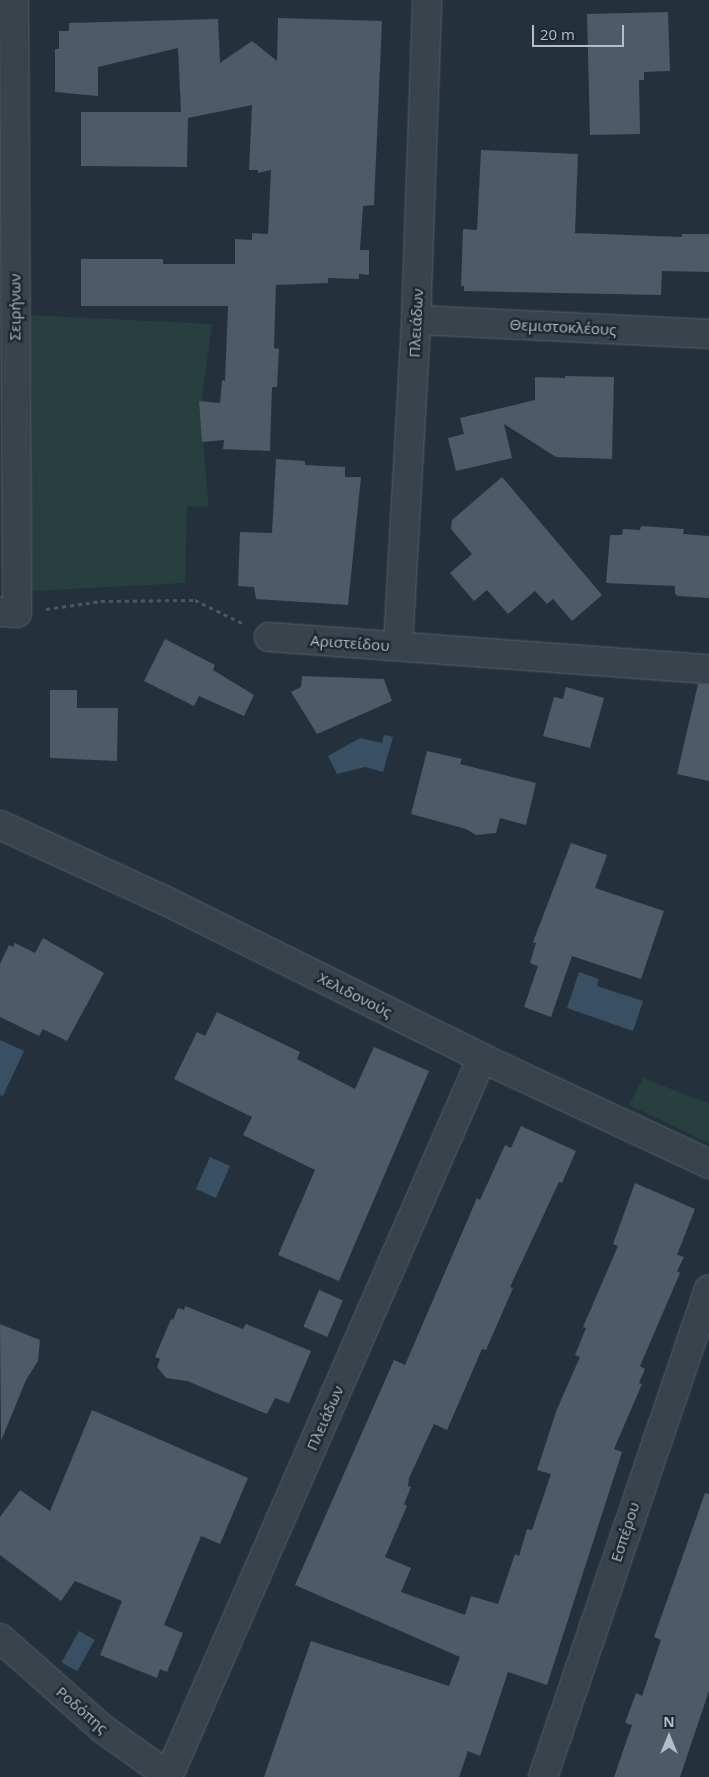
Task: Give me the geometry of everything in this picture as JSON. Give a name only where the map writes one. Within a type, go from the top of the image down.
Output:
[{"type":"street","name":"Σειρήνων","points":[[9,613],[14,0]]},
{"type":"street","name":"Πλειάδων","points":[[398,646],[416,320],[427,0]]},
{"type":"street","name":"Θεμιστοκλέους","points":[[416,320],[709,334]]},
{"type":"street","name":"Αριστείδου","points":[[269,637],[709,669]]},
{"type":"street","name":"Χελιδονούς","points":[[0,825],[164,900],[482,1058],[709,1164]]},
{"type":"street","name":"Πλειάδων","points":[[168,1776],[482,1058]]},
{"type":"street","name":"Εσπέρου","points":[[543,1777],[709,1289]]},
{"type":"street","name":"Ροδόπης","points":[[0,1638],[103,1729],[168,1776]]},
{"type":"path","points":[[9,613],[101,601],[195,600],[269,637]]},
{"type":"green space","points":[[31,315],[212,324],[200,412],[209,507],[187,506],[185,583],[32,591]]},
{"type":"green space","points":[[643,1078],[709,1104],[709,1143],[629,1105]]},
{"type":"water","points":[[384,735],[393,737],[383,772],[365,767],[337,774],[328,756],[360,738],[382,743]]},
{"type":"water","points":[[579,972],[599,979],[597,986],[643,1001],[633,1031],[567,1008]]},
{"type":"water","points":[[0,1040],[24,1051],[3,1096],[0,1095]]},
{"type":"water","points":[[210,1157],[230,1166],[216,1198],[196,1189]]},
{"type":"water","points":[[79,1631],[95,1640],[77,1671],[62,1662]]},
{"type":"building","points":[[668,12],[670,71],[644,72],[644,80],[639,80],[640,134],[590,135],[587,14]]},
{"type":"building","points":[[278,18],[382,21],[374,205],[363,206],[360,250],[369,250],[369,275],[359,274],[359,279],[328,278],[328,283],[276,285],[274,348],[279,349],[277,387],[272,387],[270,451],[223,449],[224,440],[202,442],[199,401],[220,403],[222,380],[225,381],[228,306],[81,306],[81,259],[163,259],[163,264],[235,264],[235,239],[252,240],[252,233],[268,234],[271,170],[258,173],[258,170],[249,170],[252,105],[188,118],[187,167],[81,166],[81,112],[181,112],[178,48],[98,67],[98,96],[55,92],[55,49],[59,49],[59,31],[69,31],[69,23],[218,19],[220,63],[252,41],[277,61]]},
{"type":"building","points":[[481,150],[578,154],[575,233],[682,237],[682,234],[709,234],[709,272],[662,271],[661,295],[464,291],[464,286],[461,286],[463,229],[477,230]]},
{"type":"building","points":[[565,376],[614,377],[612,459],[556,457],[504,424],[512,458],[456,471],[448,438],[464,434],[460,418],[535,400],[535,377],[565,378]]},
{"type":"building","points":[[276,459],[305,461],[305,465],[345,467],[345,477],[361,477],[348,605],[256,599],[254,587],[238,586],[240,532],[272,533]]},
{"type":"building","points":[[502,477],[602,595],[572,621],[553,599],[547,604],[535,591],[508,614],[487,590],[474,601],[450,573],[472,554],[451,529],[452,520]]},
{"type":"building","points":[[641,526],[684,529],[683,534],[709,536],[709,598],[678,596],[675,594],[675,586],[606,583],[610,535],[622,535],[623,529],[640,530]]},
{"type":"building","points":[[165,639],[215,665],[213,670],[254,695],[244,716],[199,696],[194,706],[144,681]]},
{"type":"building","points":[[302,676],[384,679],[392,701],[317,734],[291,692],[301,687]]},
{"type":"building","points":[[698,684],[709,684],[709,781],[677,774]]},
{"type":"building","points":[[566,687],[604,698],[590,748],[543,736],[554,697],[563,699]]},
{"type":"building","points":[[50,690],[77,690],[77,708],[118,708],[117,761],[50,758]]},
{"type":"building","points":[[427,751],[462,759],[460,764],[536,783],[526,825],[500,818],[496,833],[476,835],[466,829],[411,814]]},
{"type":"building","points":[[571,843],[607,855],[595,888],[664,911],[641,979],[572,956],[551,1017],[524,1007],[538,966],[530,963],[536,943],[533,942]]},
{"type":"building","points":[[43,938],[104,973],[67,1041],[43,1029],[39,1036],[0,1017],[0,964],[9,945],[13,947],[15,943],[35,953]]},
{"type":"building","points":[[217,1012],[300,1052],[297,1059],[355,1089],[374,1047],[429,1071],[339,1281],[278,1255],[315,1170],[243,1135],[252,1117],[174,1079],[197,1032],[205,1036]]},
{"type":"building","points":[[521,1126],[576,1151],[562,1183],[559,1182],[510,1287],[513,1288],[486,1350],[482,1349],[447,1430],[434,1424],[409,1478],[408,1486],[411,1487],[404,1504],[407,1506],[385,1557],[411,1568],[401,1592],[465,1615],[471,1596],[498,1604],[515,1554],[519,1556],[527,1529],[532,1530],[551,1474],[537,1470],[557,1409],[580,1357],[575,1355],[586,1328],[583,1327],[618,1246],[613,1244],[635,1183],[695,1209],[677,1255],[684,1257],[677,1271],[680,1273],[640,1366],[645,1369],[639,1383],[642,1384],[614,1449],[622,1452],[547,1685],[508,1672],[480,1756],[468,1751],[459,1777],[264,1777],[311,1641],[449,1686],[460,1657],[295,1585],[394,1360],[405,1365],[477,1198],[480,1200],[505,1145],[511,1148]]},
{"type":"building","points":[[319,1290],[343,1300],[327,1337],[303,1327]]},
{"type":"building","points":[[185,1306],[243,1329],[246,1324],[311,1351],[289,1403],[275,1398],[267,1414],[187,1381],[166,1378],[157,1367],[160,1359],[155,1357],[171,1319],[173,1320],[178,1308],[184,1310]]},
{"type":"building","points":[[0,1324],[40,1340],[38,1361],[26,1380],[1,1441]]},
{"type":"building","points":[[92,1410],[248,1478],[220,1544],[201,1536],[164,1625],[183,1633],[167,1672],[160,1669],[157,1678],[100,1655],[122,1601],[75,1581],[61,1601],[0,1555],[0,1517],[20,1490],[50,1511]]},
{"type":"building","points":[[705,1493],[709,1494],[709,1691],[680,1777],[614,1777],[632,1725],[625,1723],[636,1693],[642,1696],[661,1640],[654,1637]]}]
